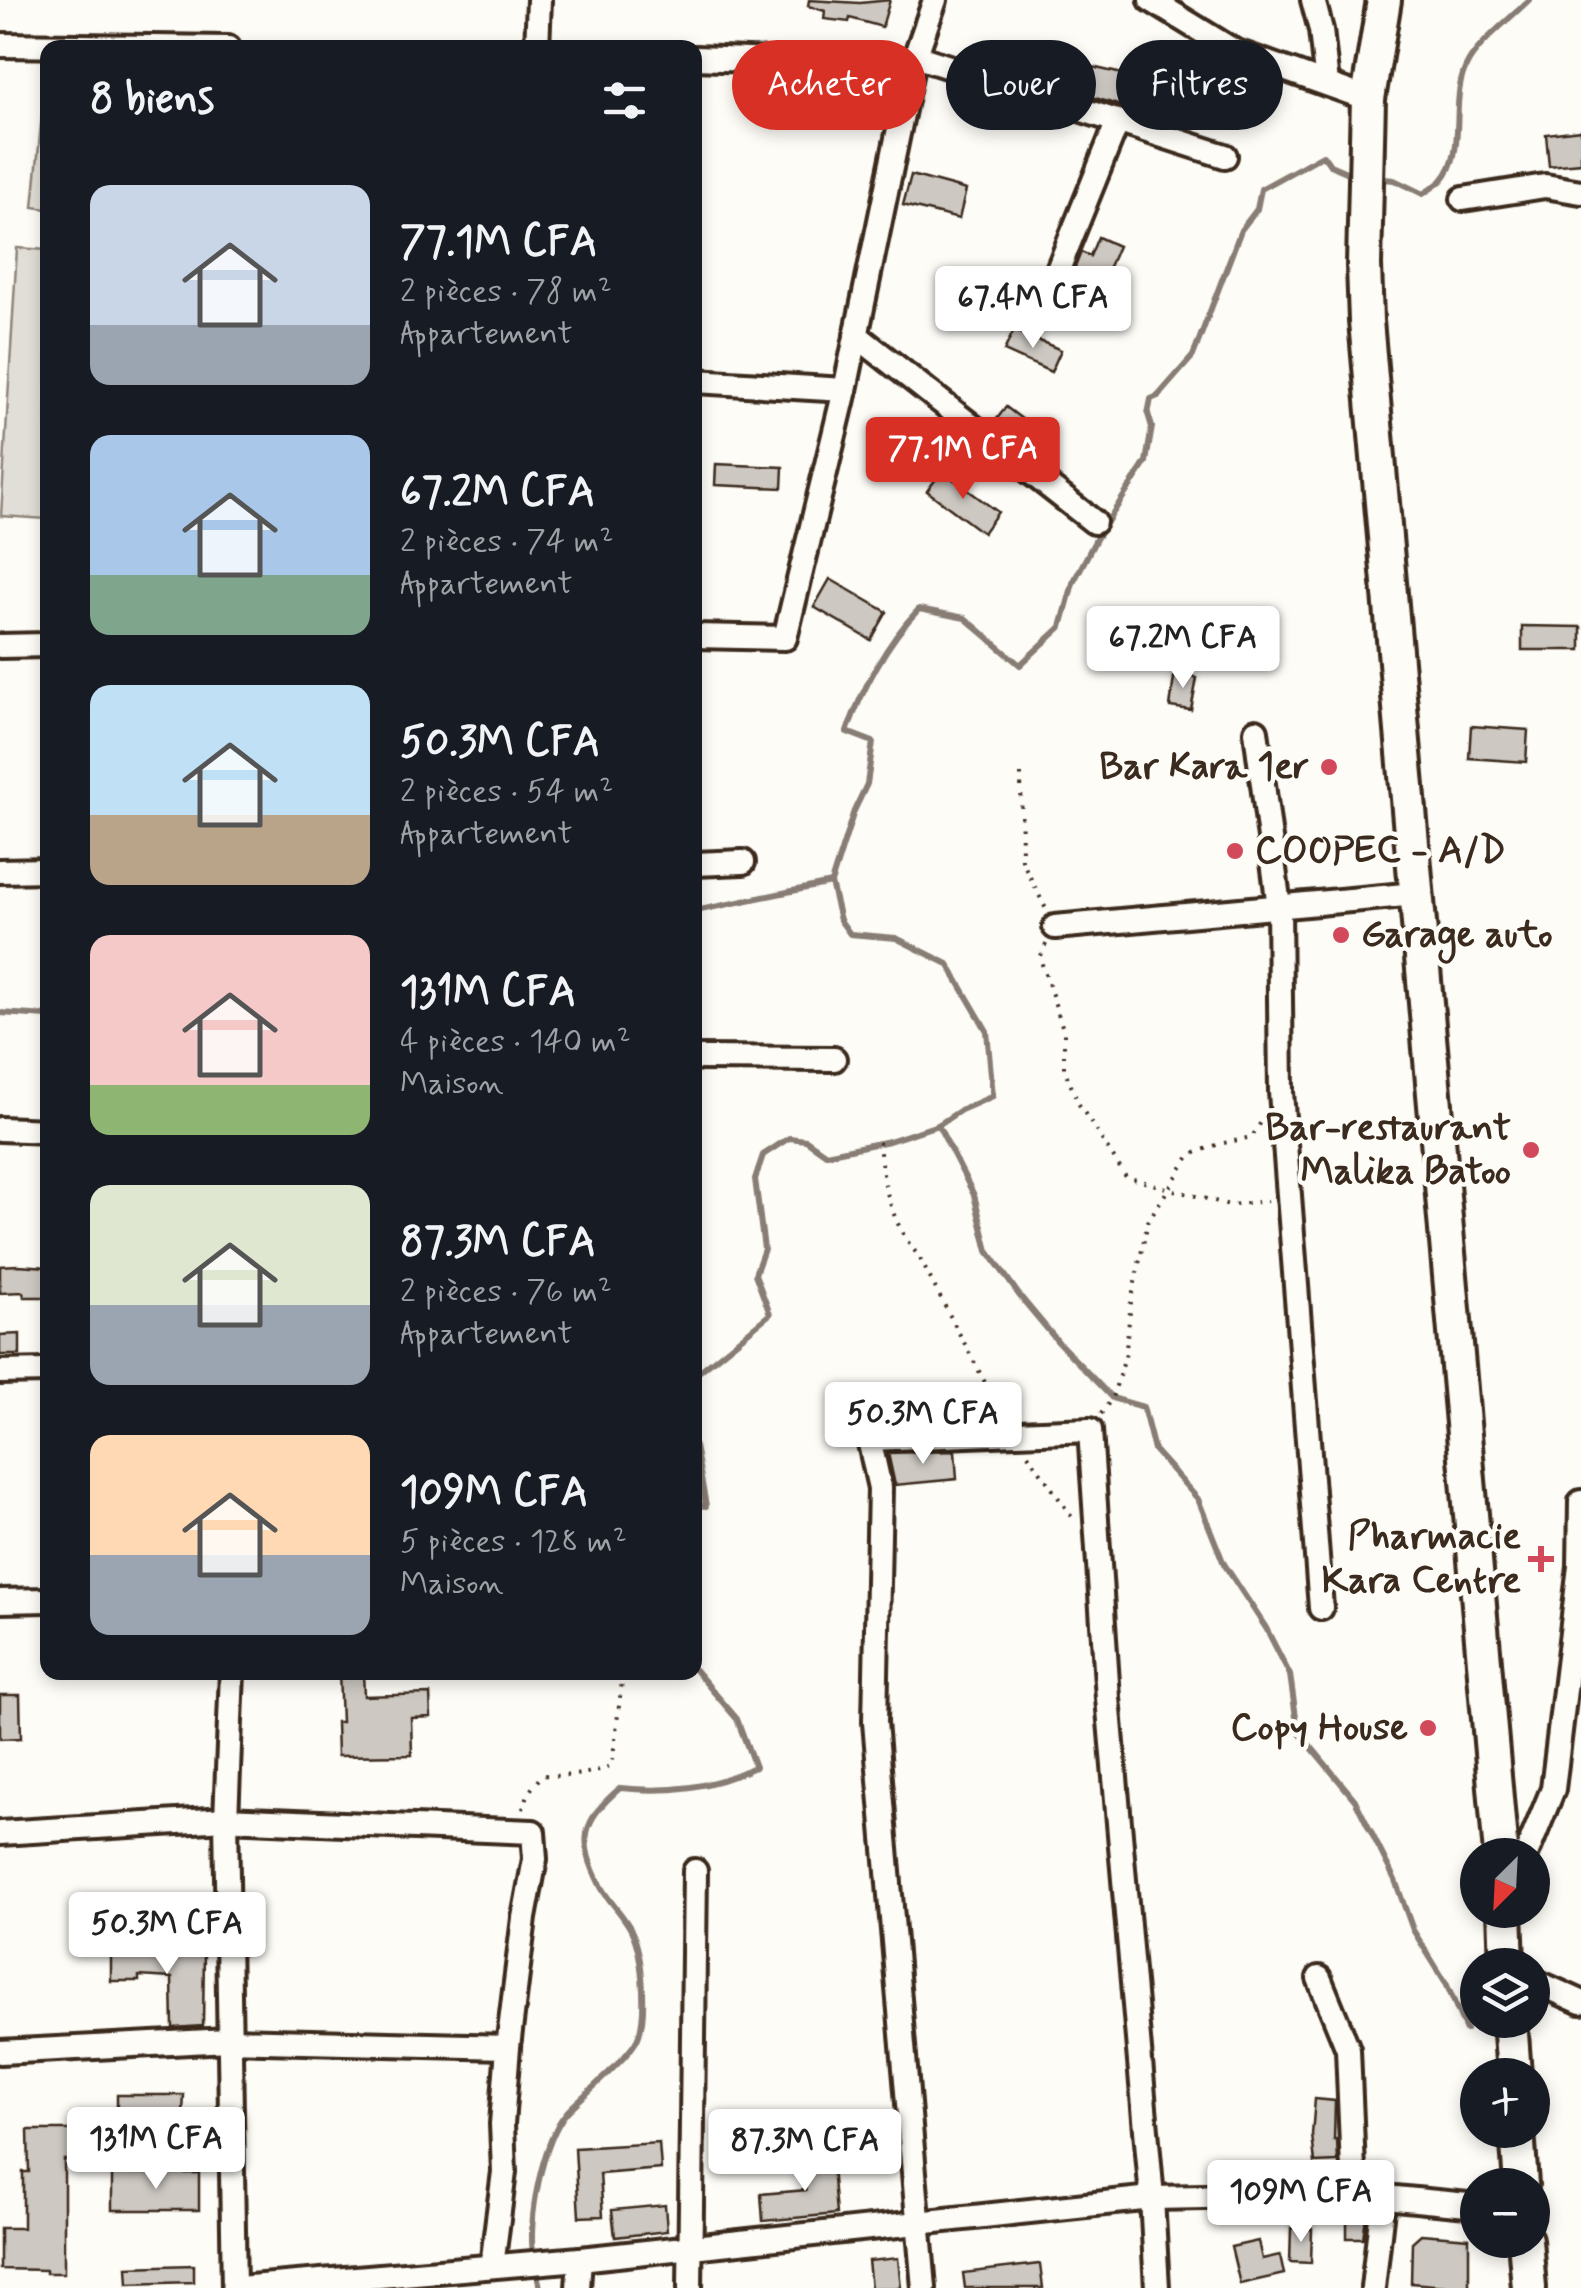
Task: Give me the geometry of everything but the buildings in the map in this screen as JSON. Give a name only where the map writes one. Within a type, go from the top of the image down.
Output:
[{"type":"highway","points":[[1384,0],[1368,99],[1366,321],[1499,1838]]},
{"type":"highway","points":[[1526,2258],[1529,2288]]},
{"type":"street","points":[[537,40],[539,0]]},
{"type":"street","points":[[921,40],[935,0]]},
{"type":"street","points":[[1151,0],[1234,51],[1368,99]]},
{"type":"street","points":[[1295,0],[1321,30]]},
{"type":"street","points":[[1313,0],[1327,84]]},
{"type":"street","points":[[0,45],[40,46]]},
{"type":"street","points":[[702,58],[732,59]]},
{"type":"street","points":[[926,65],[1116,121]]},
{"type":"street","points":[[1045,302],[1116,127]]},
{"type":"street","points":[[702,636],[786,638],[846,390],[899,130]]},
{"type":"street","points":[[1143,130],[1226,156]]},
{"type":"street","points":[[1463,199],[1545,186],[1581,192]]},
{"type":"street","points":[[856,335],[1094,522]]},
{"type":"street","points":[[702,381],[846,390]]},
{"type":"street","points":[[0,646],[40,645]]},
{"type":"street","points":[[1256,731],[1279,908],[1280,1092],[1321,1608]]},
{"type":"street","points":[[702,864],[743,862]]},
{"type":"street","points":[[0,871],[40,870]]},
{"type":"street","points":[[1055,927],[1416,894]]},
{"type":"street","points":[[702,1058],[834,1059]]},
{"type":"street","points":[[0,1130],[40,1131]]},
{"type":"street","points":[[0,1372],[40,1372]]},
{"type":"street","points":[[924,2288],[875,1722],[880,1488],[870,1439],[1090,1430],[1157,2288]]},
{"type":"street","points":[[1533,1838],[1553,1790],[1580,1566],[1581,1502]]},
{"type":"street","points":[[0,1601],[40,1600]]},
{"type":"street","points":[[232,1680],[226,1818],[236,2288],[918,2225],[1152,2198],[1354,2194],[1460,2205]]},
{"type":"street","points":[[0,1833],[226,1818],[533,1832],[535,1859],[524,1918],[502,2124],[502,2265]]},
{"type":"street","points":[[690,2288],[695,1871]]},
{"type":"street","points":[[1319,1978],[1348,2049],[1354,2194]]},
{"type":"street","points":[[1550,1988],[1581,2002]]},
{"type":"street","points":[[0,2052],[228,2040],[508,2047]]},
{"type":"street","points":[[1373,2288],[1384,2199]]},
{"type":"street","points":[[570,2259],[578,2288]]},
{"type":"path","points":[[1021,774],[1022,862],[1055,927],[1040,958],[1064,1032],[1064,1068],[1078,1104],[1126,1177],[1230,1205],[1289,1202]]},
{"type":"path","points":[[1090,1430],[1112,1398],[1120,1372],[1148,1221],[1190,1155],[1252,1138],[1280,1092]]},
{"type":"path","points":[[879,1142],[882,1181],[906,1241],[918,1254],[1012,1433],[1099,1556]]},
{"type":"path","points":[[533,1832],[521,1814],[529,1792],[542,1775],[564,1777],[598,1772],[612,1764],[622,1680]]},
{"type":"shaded area","points":[[40,135],[40,208],[33,207]]},
{"type":"shaded area","points":[[17,248],[40,250],[40,519],[1,516]]},
{"type":"waterway","points":[[1375,178],[1394,180],[1423,194],[1442,180],[1455,153],[1459,90],[1469,61],[1529,0]]},
{"type":"waterway","points":[[702,1369],[770,1314],[755,1274],[764,1249],[755,1179],[763,1155],[789,1138],[806,1140],[826,1154],[889,1141],[938,1125],[993,1096],[987,1031],[948,964],[896,938],[850,934],[840,920],[831,883],[867,784],[873,742],[847,732],[877,667],[919,609],[965,618],[1020,665],[1061,627],[1073,583],[1096,539],[1146,462],[1152,427],[1148,414],[1151,399],[1193,356],[1241,230],[1257,209],[1261,189],[1323,155],[1330,165],[1358,177]]},
{"type":"waterway","points":[[702,910],[831,883]]},
{"type":"waterway","points":[[0,1013],[40,1016]]},
{"type":"waterway","points":[[938,1125],[974,1195],[988,1251],[1059,1343],[1112,1398],[1143,1407],[1154,1450],[1198,1499],[1224,1564],[1266,1628],[1290,1675],[1298,1731],[1355,1800],[1395,1880],[1413,1930],[1446,1983],[1460,2016]]},
{"type":"waterway","points":[[702,1484],[706,1506],[702,1506]]},
{"type":"waterway","points":[[534,2258],[532,2225],[538,2182],[558,2124],[628,2053],[641,2024],[641,1967],[635,1940],[593,1871],[586,1844],[591,1821],[620,1788],[689,1787],[755,1767],[737,1719],[702,1678]]},
{"type":"waterway","points":[[536,2270],[540,2287]]},
{"type":"place","name":"Bar Kara 1er","points":[[1329,767]]},
{"type":"place","name":"COOPEC - A/D","points":[[1235,851]]},
{"type":"place","name":"Garage auto","points":[[1341,935]]},
{"type":"place","name":"Bar-restaurant Malika Batoo","points":[[1531,1150]]},
{"type":"place","name":"Pharmacie Kara Centre","points":[[1541,1559]]},
{"type":"place","name":"Copy House","points":[[1428,1728]]}]
